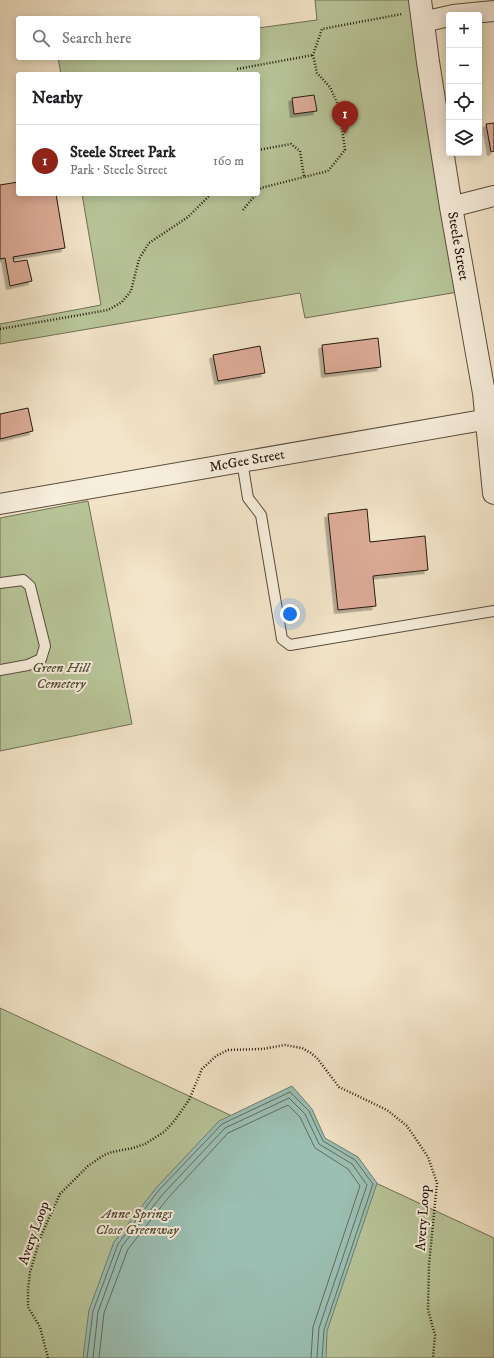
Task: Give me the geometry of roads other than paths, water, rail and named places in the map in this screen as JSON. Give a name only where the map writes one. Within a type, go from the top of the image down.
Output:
[{"type":"street","name":"Steele Street","points":[[420,0],[413,18],[428,62],[451,207],[484,393],[490,418],[494,493]]},
{"type":"street","points":[[482,12],[494,11]]},
{"type":"street","points":[[413,18],[446,16]]},
{"type":"street","points":[[451,207],[494,196]]},
{"type":"street","name":"McGee Street","points":[[0,504],[490,418]]},
{"type":"lane","points":[[242,461],[248,498],[261,515],[282,639],[290,645],[494,611]]},
{"type":"lane","points":[[0,583],[23,580],[30,586],[45,646],[42,659],[28,665],[0,670]]},
{"type":"water","points":[[292,1086],[312,1109],[325,1138],[358,1157],[377,1183],[327,1331],[326,1358],[83,1358],[89,1310],[114,1242],[156,1188],[219,1121]]},
{"type":"place","name":"Steele Street Park","points":[[345,134]]},
{"type":"park label","name":"Green Hill Cemetery","points":[[61,676]]},
{"type":"park label","name":"Anne Springs Close Greenway","points":[[137,1222]]}]
